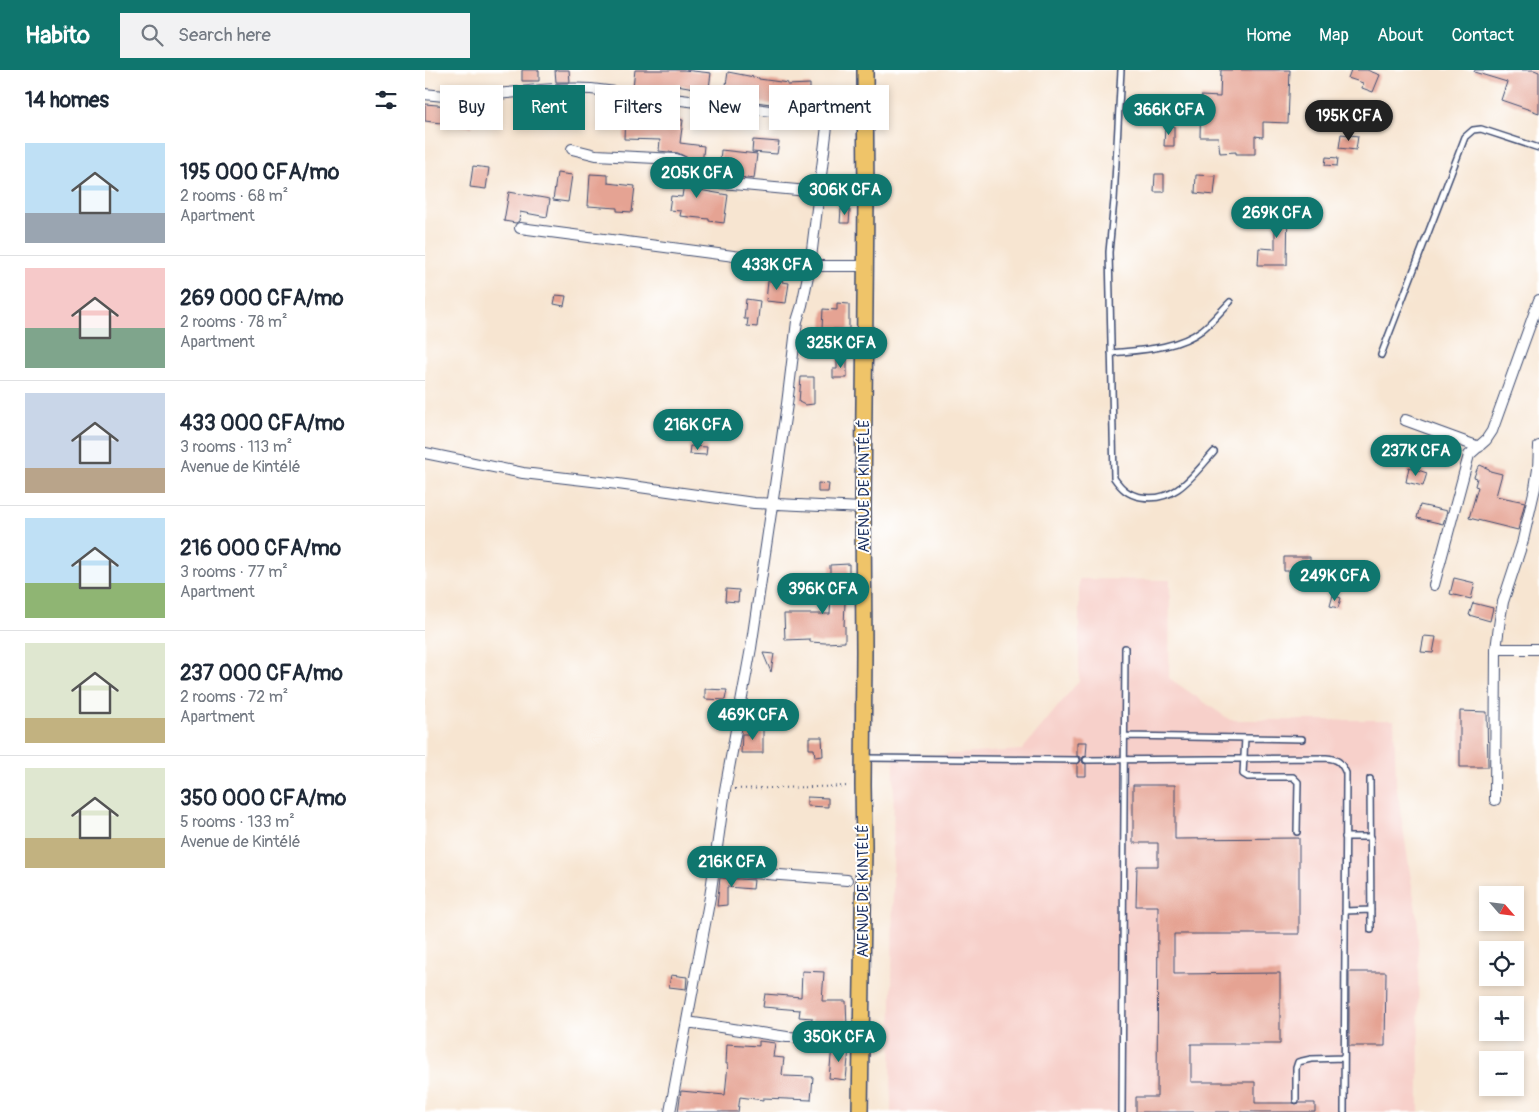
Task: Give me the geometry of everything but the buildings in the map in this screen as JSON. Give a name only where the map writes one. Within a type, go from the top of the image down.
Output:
[{"type":"main road","name":"AVENUE DE KINTÉLÉ","points":[[865,70],[865,85]]},
{"type":"main road","name":"AVENUE DE KINTÉLÉ","points":[[860,1112],[864,877],[865,130]]},
{"type":"street","points":[[425,94],[467,97],[571,88],[769,111]]},
{"type":"street","points":[[670,1112],[714,870],[725,790],[751,648],[787,404],[797,321],[809,266],[827,130]]},
{"type":"street","points":[[572,149],[596,155],[676,159],[684,162],[711,180],[722,183],[819,192]]},
{"type":"street","points":[[520,228],[809,266],[865,266]]},
{"type":"street","points":[[1434,585],[1469,455],[1493,431],[1539,300]]},
{"type":"street","points":[[1405,420],[1479,446]]},
{"type":"street","points":[[1495,800],[1496,649],[1499,619],[1522,544],[1535,488],[1539,464],[1539,446]]},
{"type":"street","points":[[425,453],[523,473],[754,503],[863,508]]},
{"type":"street","points":[[1496,649],[1539,649]]},
{"type":"street","points":[[714,870],[847,880]]},
{"type":"street","points":[[687,1022],[787,1037],[862,1038]]},
{"type":"lane","points":[[1121,70],[1114,200],[1109,252],[1113,478],[1121,488],[1135,496],[1162,498],[1174,493],[1185,484],[1213,452]]},
{"type":"lane","points":[[1381,355],[1465,137],[1473,130],[1481,129],[1539,148]]},
{"type":"lane","points":[[1111,353],[1157,348],[1191,337],[1202,330],[1230,302]]},
{"type":"lane","points":[[1122,1112],[1125,648]]},
{"type":"lane","points":[[1124,736],[1302,739]]},
{"type":"lane","points":[[1245,738],[1243,774],[1248,777],[1288,776],[1293,777],[1298,782],[1297,832]]},
{"type":"lane","points":[[863,758],[1077,760]]},
{"type":"lane","points":[[1086,760],[1326,758],[1336,759],[1342,764],[1345,773],[1344,1112]]},
{"type":"lane","points":[[1370,779],[1371,930]]},
{"type":"lane","points":[[1345,837],[1371,837]]},
{"type":"lane","points":[[1345,911],[1371,910]]},
{"type":"lane","points":[[1296,1100],[1296,1068],[1298,1062],[1311,1059],[1344,1058]]},
{"type":"path","points":[[725,790],[863,786]]},
{"type":"shaded area","points":[[1079,579],[1170,580],[1169,678],[1230,720],[1394,720],[1396,783],[1418,924],[1419,1112],[891,1112],[894,758],[1022,750],[1079,681]]}]
